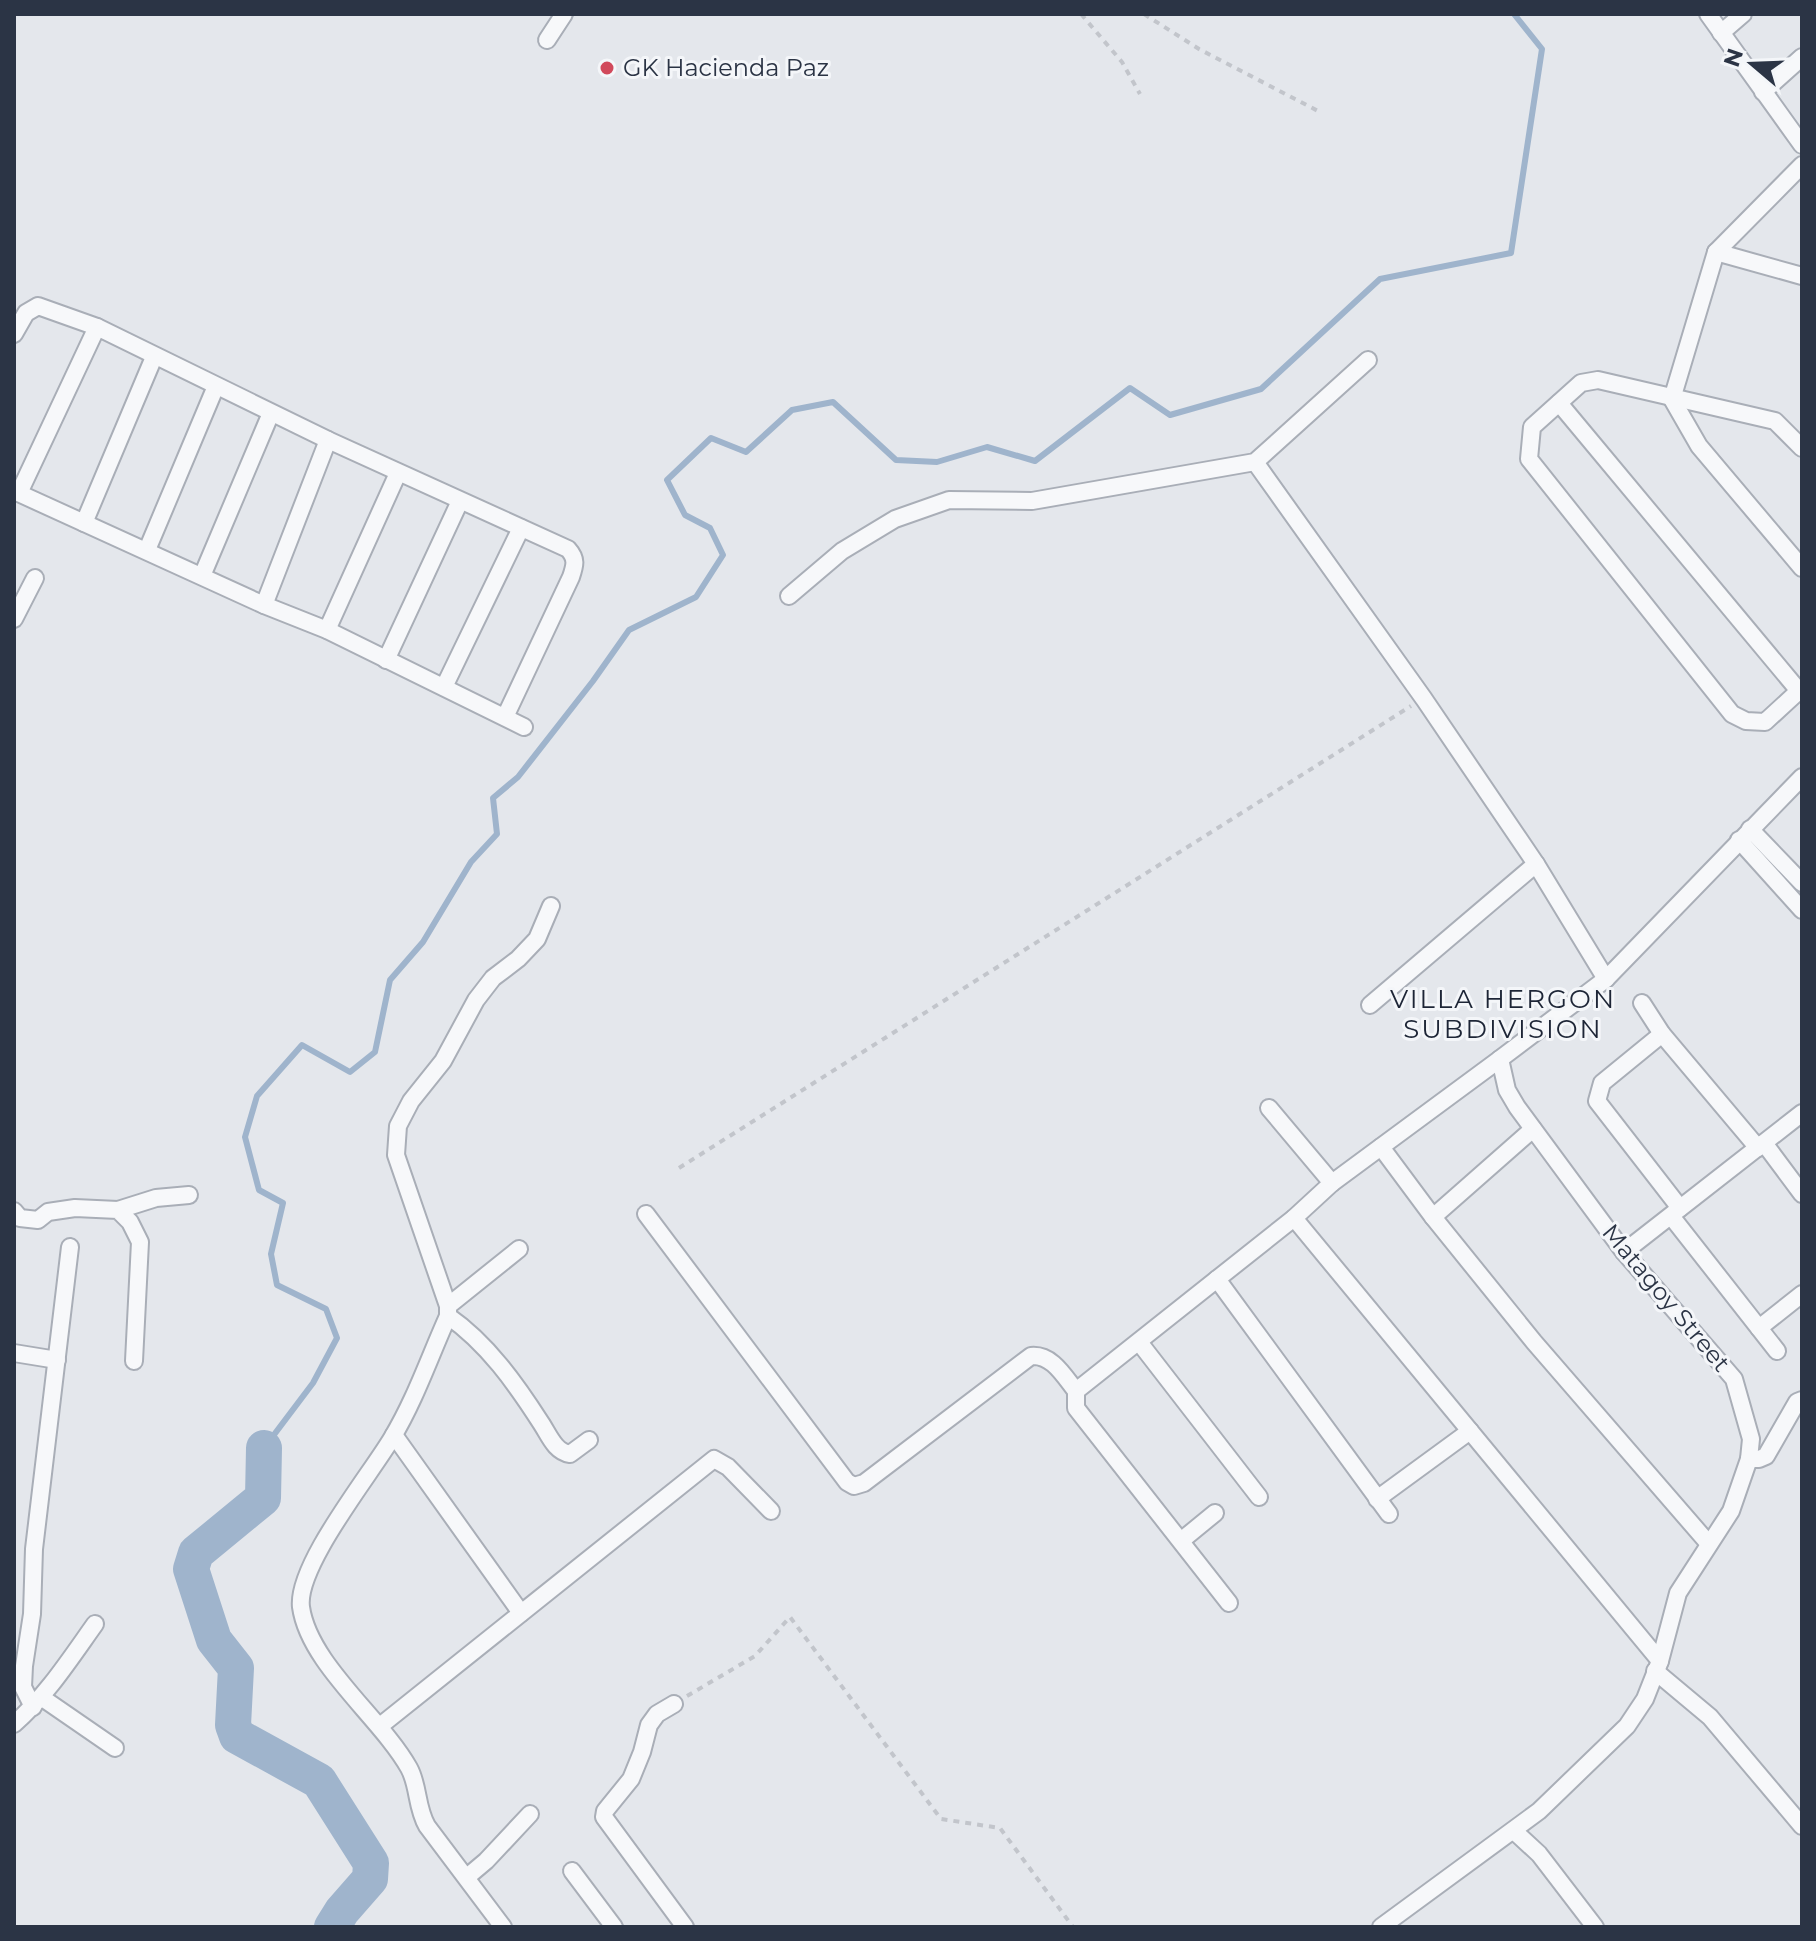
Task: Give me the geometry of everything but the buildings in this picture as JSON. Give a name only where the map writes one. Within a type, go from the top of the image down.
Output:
[{"type":"street","points":[[547,40],[564,14]]},
{"type":"street","points":[[1708,14],[1802,145]]},
{"type":"street","points":[[1721,33],[1743,14]]},
{"type":"street","points":[[1763,92],[1802,57]]},
{"type":"street","points":[[1802,165],[1716,252],[1672,399],[1699,446],[1802,568]]},
{"type":"street","points":[[1716,252],[1802,276]]},
{"type":"street","points":[[14,334],[26,313],[38,306],[97,327],[398,473],[568,549],[576,565],[505,717]]},
{"type":"street","points":[[97,327],[17,492],[264,605],[327,630],[524,727]]},
{"type":"street","points":[[84,523],[154,357]]},
{"type":"street","points":[[789,596],[842,551],[895,519],[949,500],[1032,501],[1255,462],[1368,360]]},
{"type":"street","points":[[1559,403],[1801,689],[1765,722],[1746,721],[1732,714],[1529,459],[1532,427],[1581,383],[1598,380],[1775,421],[1802,448]]},
{"type":"street","points":[[147,550],[216,386]]},
{"type":"street","points":[[202,576],[271,413]]},
{"type":"street","points":[[264,605],[328,440]]},
{"type":"street","points":[[1255,462],[1424,699],[1536,864],[1606,979]]},
{"type":"street","points":[[327,630],[398,473]]},
{"type":"street","points":[[386,660],[460,501]]},
{"type":"street","points":[[444,687],[521,528]]},
{"type":"street","points":[[14,619],[35,578]]},
{"type":"street","points":[[1076,1391],[1294,1218],[1332,1183],[1606,979],[1802,777]]},
{"type":"street","points":[[1744,834],[1802,883]]},
{"type":"street","points":[[1744,834],[1802,910]]},
{"type":"street","points":[[1370,1005],[1536,864]]},
{"type":"street","points":[[551,906],[537,939],[493,978],[476,1000],[443,1061],[411,1101],[398,1126],[396,1155],[448,1311],[519,1388],[558,1449],[570,1454],[589,1440]]},
{"type":"street","points":[[1642,1003],[1662,1034],[1802,1194]]},
{"type":"street","points":[[1662,1034],[1602,1083],[1597,1101],[1777,1351]]},
{"type":"street","name":"Matagoy Street","points":[[1381,1927],[1539,1811],[1627,1726],[1645,1699],[1658,1666],[1678,1593],[1731,1511],[1749,1459],[1751,1439],[1734,1379],[1624,1252],[1533,1129],[1507,1090],[1500,1059]]},
{"type":"street","points":[[1269,1108],[1332,1183]]},
{"type":"street","points":[[1624,1252],[1802,1113]]},
{"type":"street","points":[[1433,1217],[1533,1129]]},
{"type":"street","points":[[1381,1147],[1534,1342],[1709,1544]]},
{"type":"street","points":[[14,1211],[20,1218],[38,1220],[48,1212],[75,1208],[118,1210],[156,1198],[189,1195]]},
{"type":"street","points":[[118,1210],[130,1222],[140,1242],[134,1361]]},
{"type":"street","points":[[646,1214],[847,1482],[854,1486],[864,1483],[1031,1356],[1040,1355],[1049,1359],[1076,1391],[1076,1408],[1229,1603]]},
{"type":"street","points":[[1294,1218],[1658,1666],[1710,1717],[1802,1826]]},
{"type":"street","points":[[70,1247],[34,1549],[32,1614],[23,1687],[37,1702],[115,1748]]},
{"type":"street","points":[[503,1927],[422,1817],[414,1777],[380,1726],[331,1669],[308,1628],[301,1606],[308,1572],[394,1435],[448,1311],[519,1249]]},
{"type":"street","points":[[1217,1279],[1389,1514]]},
{"type":"street","points":[[1759,1328],[1802,1294]]},
{"type":"street","points":[[1139,1342],[1259,1497]]},
{"type":"street","points":[[14,1353],[57,1360]]},
{"type":"street","points":[[1749,1459],[1766,1456],[1797,1402],[1802,1400]]},
{"type":"street","points":[[1377,1499],[1470,1431]]},
{"type":"street","points":[[394,1435],[521,1613]]},
{"type":"street","points":[[380,1726],[714,1459],[728,1467],[771,1511]]},
{"type":"street","points":[[1182,1540],[1215,1513]]},
{"type":"street","points":[[14,1724],[37,1702],[95,1624]]},
{"type":"street","points":[[674,1704],[657,1714],[649,1725],[631,1779],[605,1811],[604,1817],[685,1927]]},
{"type":"street","points":[[467,1877],[530,1814]]},
{"type":"street","points":[[1514,1831],[1539,1854],[1595,1927]]},
{"type":"street","points":[[572,1871],[614,1927]]},
{"type":"path","points":[[1081,14],[1122,62],[1140,94]]},
{"type":"path","points":[[1144,14],[1199,49],[1318,111]]},
{"type":"path","points":[[679,1168],[1424,699]]},
{"type":"path","points":[[674,1704],[755,1656],[790,1617],[941,1819],[1000,1828],[1073,1927]]},
{"type":"waterway","points":[[264,1448],[313,1383],[337,1338],[326,1309],[277,1285],[271,1254],[283,1203],[259,1190],[245,1137],[257,1096],[302,1045],[350,1072],[375,1052],[390,980],[423,942],[471,862],[497,834],[493,798],[518,777],[629,630],[696,597],[723,555],[710,528],[685,515],[667,480],[711,438],[746,452],[792,410],[833,402],[896,460],[937,462],[987,447],[1035,461],[1130,388],[1170,415],[1261,389],[1380,279],[1511,253],[1542,49],[1514,14]]},
{"type":"waterway","points":[[264,1448],[263,1498],[196,1553],[191,1569],[214,1640],[236,1668],[233,1725],[237,1736],[319,1781],[371,1863],[370,1879],[332,1927]]},
{"type":"place","name":"GK Hacienda Paz","points":[[607,68]]},
{"type":"district","name":"VILLA HERGON SUBDIVISION","points":[[1503,1014]]}]
